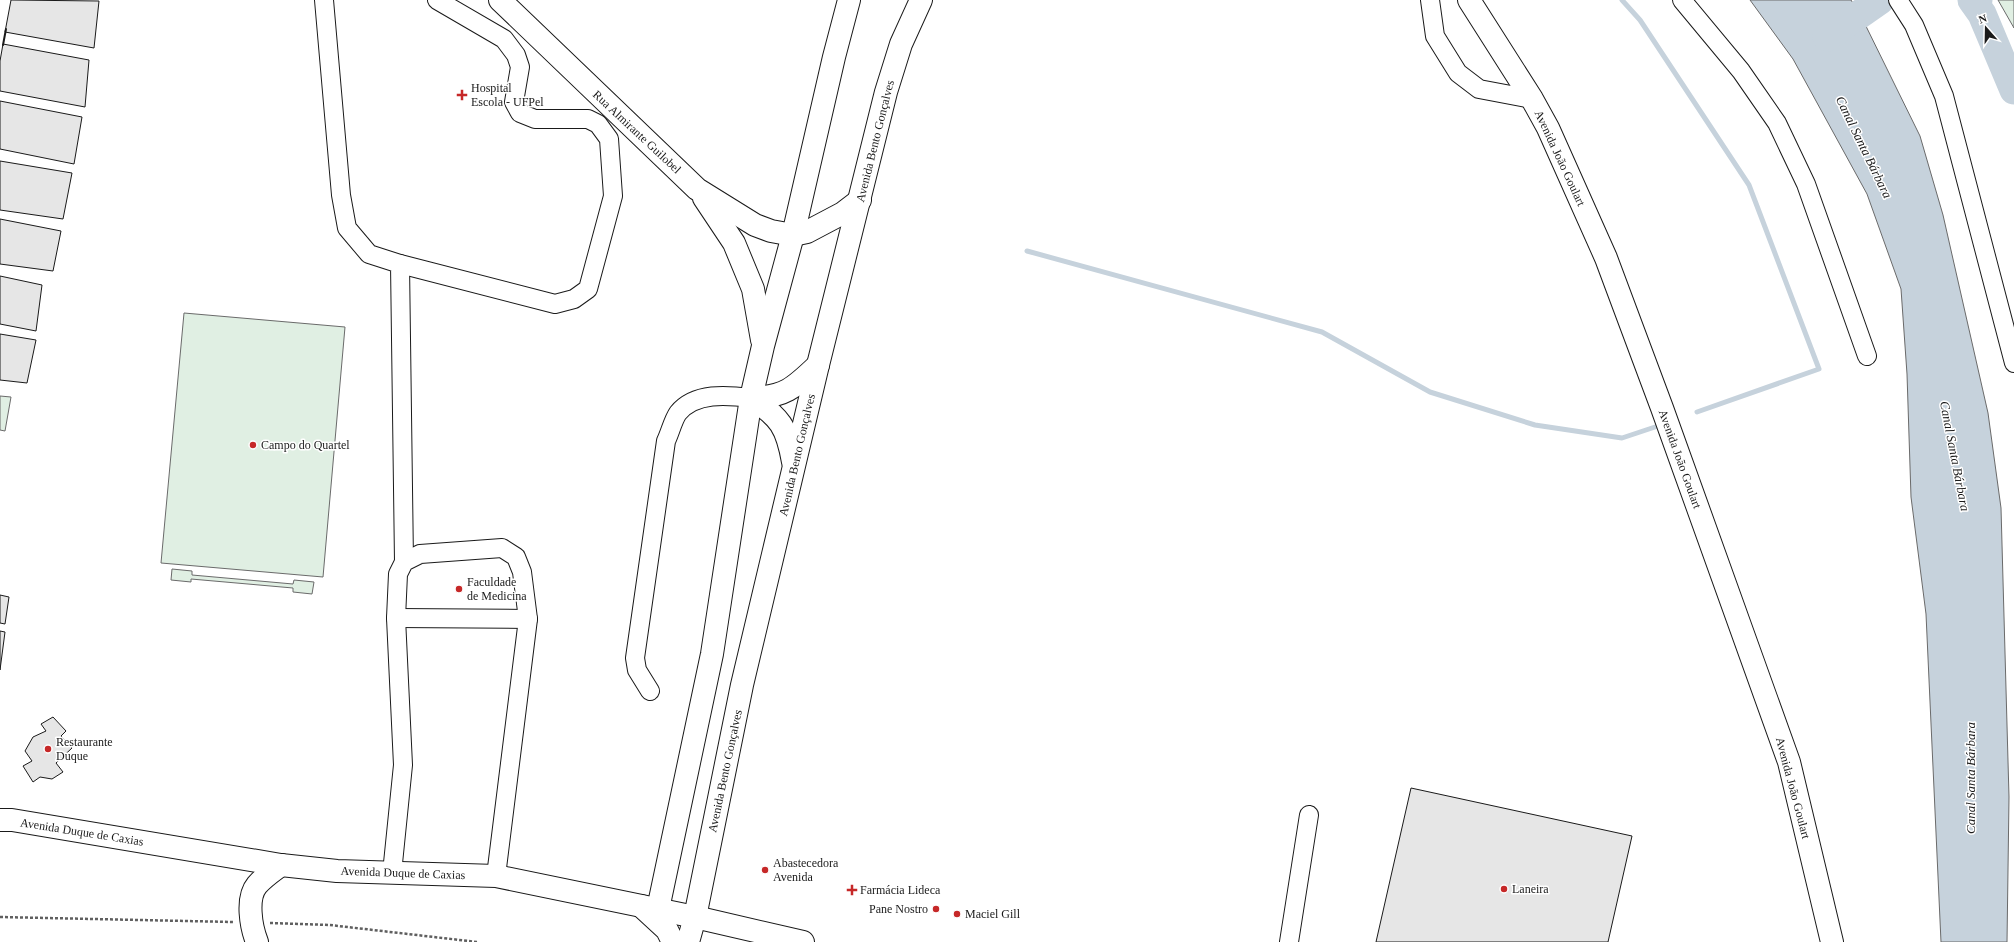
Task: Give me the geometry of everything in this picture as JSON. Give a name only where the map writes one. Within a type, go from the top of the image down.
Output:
[{"type":"main road","name":"Rua Almirante Guilobel","points":[[500,0],[697,189],[755,225],[793,235]]},
{"type":"main road","points":[[673,942],[667,930],[649,908],[712,654],[751,398],[763,346],[793,235],[834,57],[849,0]]},
{"type":"main road","name":"Avenida Bento Gonçalves","points":[[688,942],[695,917],[742,685],[818,365],[886,92],[901,44],[921,0]]},
{"type":"main road","name":"Avenida João Goulart","points":[[1469,0],[1532,99],[1548,128],[1606,258],[1662,408],[1789,762],[1832,942]]},
{"type":"main road","points":[[697,189],[734,243],[753,289],[763,346]]},
{"type":"main road","points":[[793,235],[807,232],[821,225],[843,213],[860,200]]},
{"type":"main road","points":[[751,398],[770,398],[786,392],[818,365]]},
{"type":"main road","points":[[751,398],[769,410],[780,421],[790,440],[794,467]]},
{"type":"main road","name":"Avenida Duque de Caxias","points":[[0,820],[12,820],[281,865],[337,871],[496,876],[695,917],[803,942]]},
{"type":"main road","points":[[257,942],[252,922],[252,896],[256,886],[281,865]]},
{"type":"street","points":[[324,0],[341,195],[347,228],[369,254],[400,264],[555,304],[574,299],[588,289],[613,196],[609,139],[598,124],[588,119],[534,119],[520,114],[514,102],[520,67],[516,55],[504,39],[437,0]]},
{"type":"street","points":[[1430,0],[1435,36],[1458,73],[1479,89],[1532,99]]},
{"type":"street","points":[[1682,0],[1741,71],[1777,123],[1806,184],[1867,356]]},
{"type":"street","points":[[1898,0],[1914,25],[1944,96],[2014,363]]},
{"type":"street","points":[[392,873],[403,765],[396,618],[398,574],[404,562],[400,264]]},
{"type":"street","points":[[650,691],[637,670],[635,658],[666,441],[678,413],[695,400],[722,394],[751,398]]},
{"type":"street","points":[[404,562],[420,554],[502,548],[516,557],[522,572],[528,619],[496,876]]},
{"type":"street","points":[[396,618],[528,619]]},
{"type":"street","points":[[1289,942],[1309,815]]},
{"type":"green space","points":[[1998,0],[2014,0],[2014,28]]},
{"type":"green space","name":"Campo do Quartel","points":[[184,313],[345,327],[323,577],[161,563]]},
{"type":"green space","points":[[0,396],[11,397],[5,431],[0,430]]},
{"type":"green space","points":[[172,569],[192,571],[192,575],[293,584],[294,580],[314,582],[312,594],[293,592],[293,588],[191,579],[191,582],[171,580]]},
{"type":"water","name":"Canal Santa Bárbara","points":[[1750,0],[1851,0],[1860,14],[1920,136],[1943,215],[1988,413],[2001,508],[2009,797],[2007,942],[1941,942],[1926,614],[1911,497],[1907,374],[1901,289],[1867,194],[1793,59]]},
{"type":"building","points":[[11,0],[99,1],[94,48],[5,32]]},
{"type":"building","points":[[3,44],[89,60],[85,107],[0,91],[0,61]]},
{"type":"building","points":[[0,101],[82,117],[74,164],[0,149]]},
{"type":"building","points":[[0,161],[72,173],[63,219],[0,210]]},
{"type":"building","points":[[0,219],[61,231],[53,271],[0,264]]},
{"type":"building","points":[[0,276],[42,285],[36,331],[0,324]]},
{"type":"building","points":[[0,334],[36,340],[27,383],[0,380]]},
{"type":"building","points":[[0,595],[9,597],[5,624],[0,623]]},
{"type":"building","points":[[0,631],[5,632],[0,670]]},
{"type":"building","name":"Restaurante Duque","points":[[53,717],[66,731],[61,736],[72,748],[56,763],[63,772],[52,779],[40,777],[33,782],[23,766],[32,761],[25,751],[33,737],[46,731],[41,724]]},
{"type":"building","name":"Laneira","points":[[1411,788],[1632,836],[1608,942],[1376,942]]},
{"type":"waterway","points":[[1622,0],[1640,20],[1749,185],[1819,369],[1697,412]]},
{"type":"waterway","points":[[1827,37],[1880,0]]},
{"type":"waterway","points":[[1972,0],[1982,14],[2014,90]]},
{"type":"waterway","points":[[1982,14],[1984,0]]},
{"type":"waterway","points":[[1027,251],[1322,332],[1430,392],[1535,425],[1622,438],[1655,427]]},
{"type":"wall","points":[[3,45],[6,29]]},
{"type":"place","name":"Hospital Escola - UFPel","points":[[462,95]]},
{"type":"place","name":"Campo do Quartel","points":[[253,445]]},
{"type":"place","name":"Faculdade de Medicina","points":[[459,589]]},
{"type":"place","name":"Restaurante Duque","points":[[48,749]]},
{"type":"place","name":"Abastecedora Avenida","points":[[765,870]]},
{"type":"place","name":"Laneira","points":[[1504,889]]},
{"type":"place","name":"Farmácia Lideca","points":[[852,890]]},
{"type":"place","name":"Pane Nostro","points":[[936,909]]},
{"type":"place","name":"Maciel Gill","points":[[957,914]]}]
